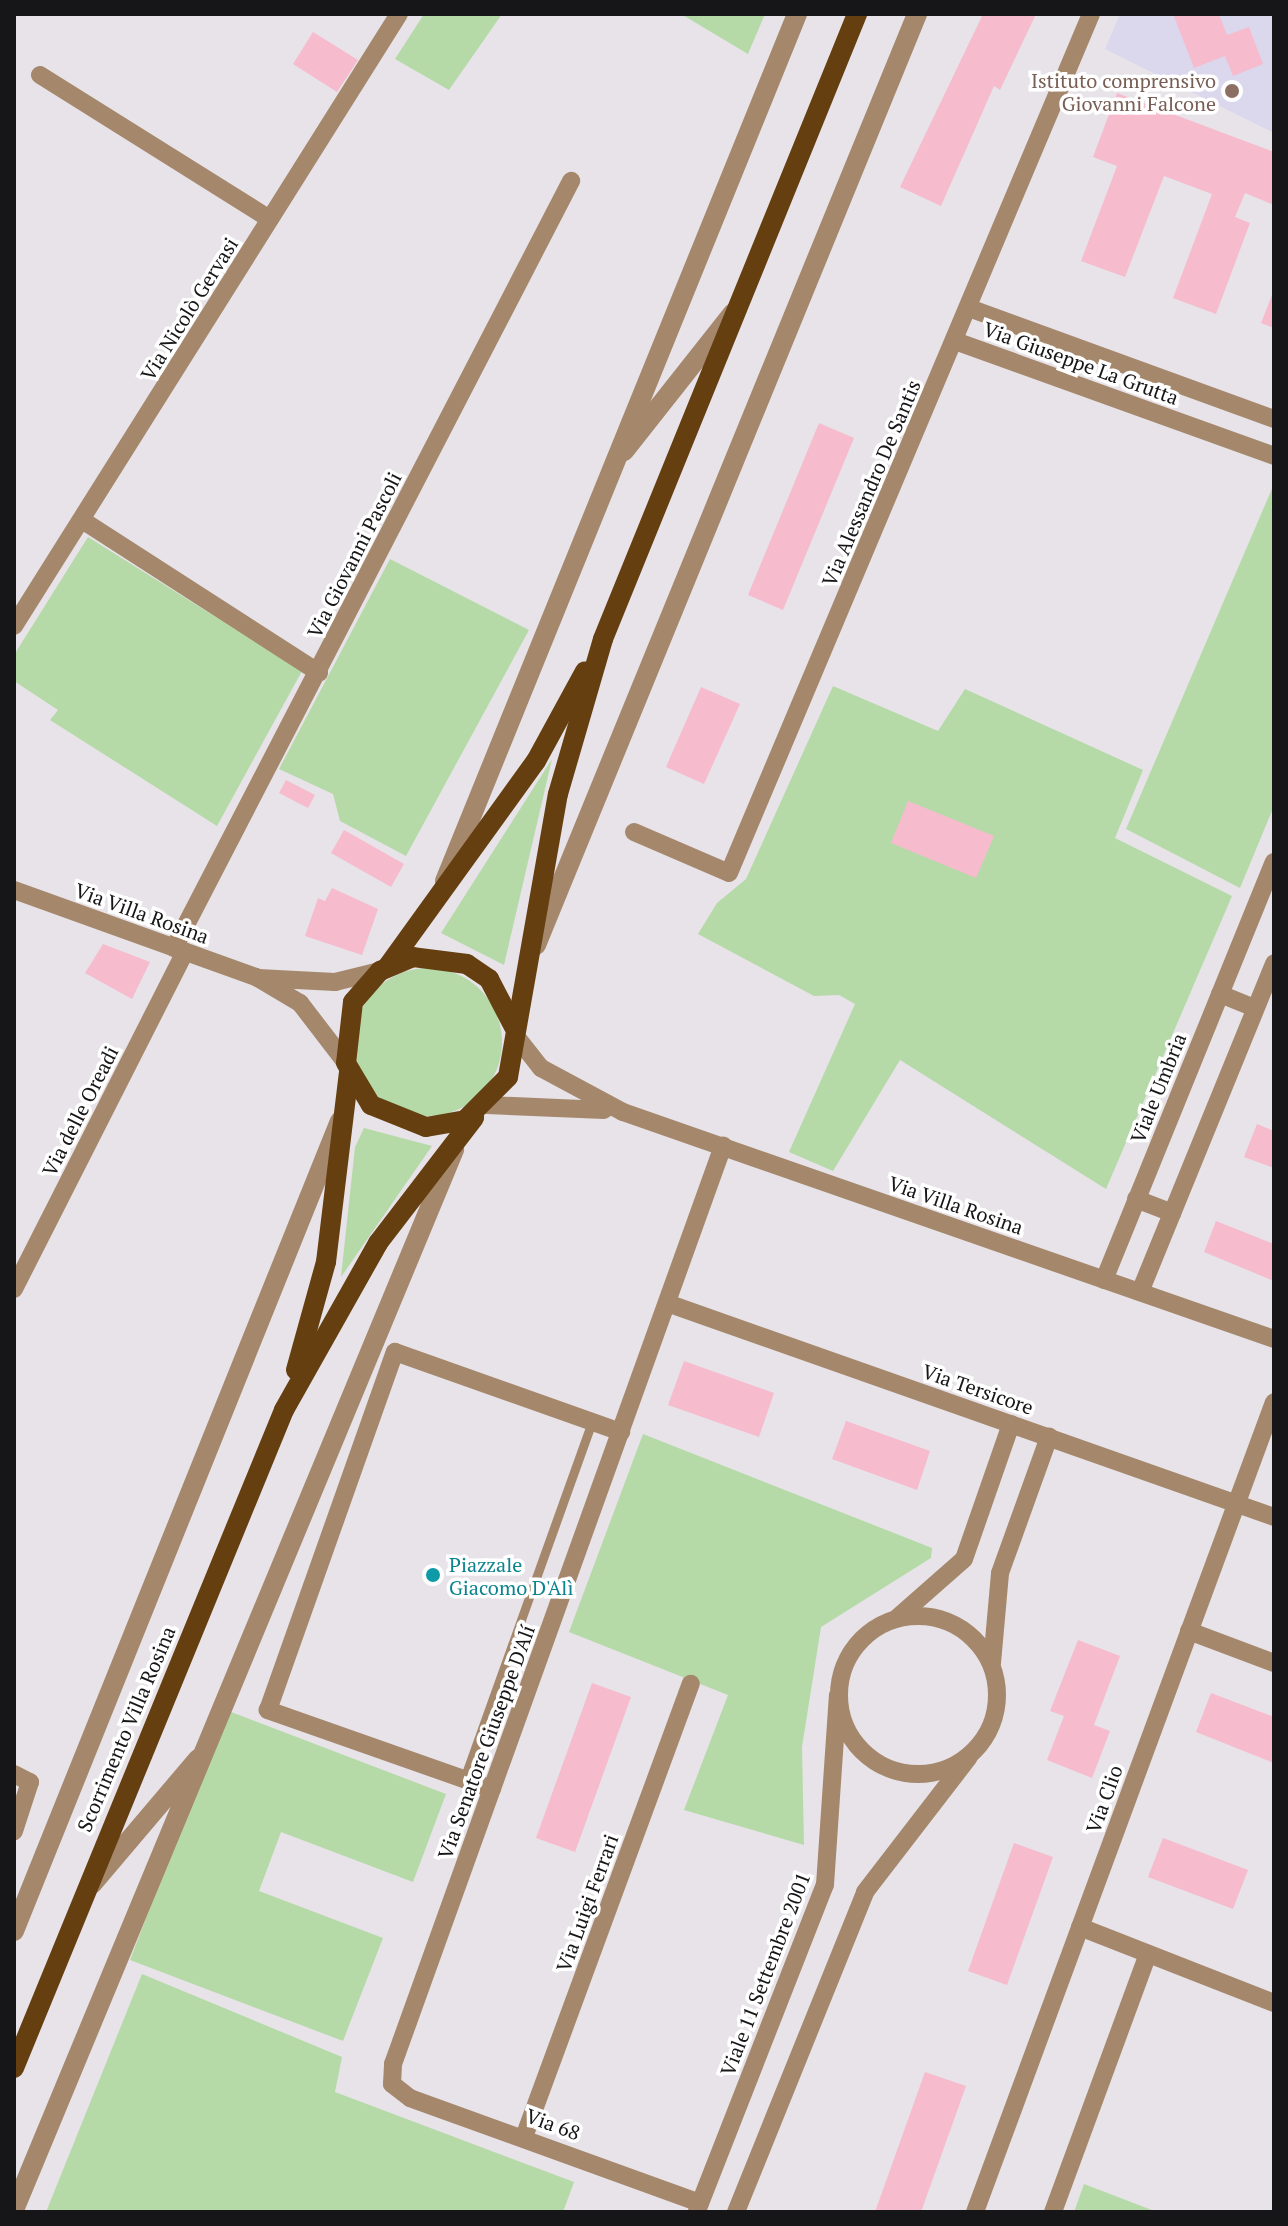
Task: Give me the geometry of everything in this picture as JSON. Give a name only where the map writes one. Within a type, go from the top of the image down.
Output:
[{"type":"main road","points":[[603,639],[536,761],[435,908],[350,1012],[348,1068],[371,1105],[406,1124],[446,1126],[485,1107],[508,1077],[522,978],[558,794],[603,639],[857,14]]},
{"type":"main road","points":[[384,969],[441,956],[467,964],[505,1001],[515,1031]]},
{"type":"main road","name":"Scorrimento Villa Rosina","points":[[14,2068],[284,1410],[326,1262],[348,1068]]},
{"type":"main road","name":"Scorrimento Villa Rosina","points":[[284,1410],[378,1243],[464,1128],[485,1107]]},
{"type":"street","name":"Via Nicolò Gervasi","points":[[14,626],[399,14]]},
{"type":"street","points":[[435,908],[608,472],[797,14]]},
{"type":"street","points":[[522,978],[917,14]]},
{"type":"street","name":"Via Alessandro De Santis","points":[[634,832],[729,873],[1091,14]]},
{"type":"street","points":[[40,75],[270,219]]},
{"type":"street","name":"Via Giovanni Pascoli","points":[[179,950],[571,181]]},
{"type":"street","points":[[608,472],[738,306]]},
{"type":"street","name":"Via Giuseppe La Grutta","points":[[969,308],[1274,419]]},
{"type":"street","name":"Via Giuseppe La Grutta","points":[[955,341],[1274,456]]},
{"type":"street","name":"Via Giuseppe La Grutta","points":[[1192,427],[1204,393]]},
{"type":"street","points":[[82,520],[319,673]]},
{"type":"street","name":"Viale Umbria","points":[[1104,1280],[1274,862]]},
{"type":"street","name":"Via Villa Rosina","points":[[14,890],[256,977],[300,1003],[348,1068]]},
{"type":"street","name":"Via delle Oreadi","points":[[14,1289],[179,950]]},
{"type":"street","points":[[1140,1292],[1274,963]]},
{"type":"street","name":"Via Villa Rosina","points":[[256,977],[335,982],[384,969]]},
{"type":"street","points":[[1220,994],[1255,1008]]},
{"type":"street","name":"Via Villa Rosina","points":[[515,1031],[541,1068],[623,1112],[1274,1339]]},
{"type":"street","name":"Via Villa Rosina","points":[[485,1107],[623,1112]]},
{"type":"street","points":[[14,1931],[344,1110]]},
{"type":"street","points":[[14,2210],[211,1743],[394,1282],[464,1128]]},
{"type":"street","name":"Via Senatore Giuseppe D'Alí","points":[[392,2084],[393,2064],[723,1146]]},
{"type":"street","points":[[1136,1199],[1172,1213]]},
{"type":"street","name":"Via Tersicore","points":[[667,1303],[1274,1517]]},
{"type":"street","points":[[492,1789],[268,1710],[395,1352],[621,1432]]},
{"type":"street","name":"Via Clio","points":[[975,2212],[1274,1402]]},
{"type":"street","points":[[969,1757],[921,1775],[884,1767],[854,1743],[838,1695],[855,1647],[897,1618],[964,1559],[1011,1424]]},
{"type":"street","points":[[736,2212],[865,1892],[969,1757],[996,1714],[992,1663],[1000,1573],[1049,1437]]},
{"type":"street","points":[[897,1618],[953,1623],[992,1663]]},
{"type":"street","points":[[1189,1631],[1274,1663]]},
{"type":"street","name":"Via Luigi Ferrari","points":[[524,2137],[691,1684]]},
{"type":"street","name":"Viale 11 Settembre 2001","points":[[698,2207],[825,1885],[838,1695]]},
{"type":"street","points":[[82,1897],[211,1743]]},
{"type":"street","points":[[14,1774],[30,1782],[14,1831]]},
{"type":"street","points":[[1080,1927],[1274,2003]]},
{"type":"street","points":[[1053,2212],[1148,1954]]},
{"type":"street","name":"Via 68","points":[[392,2084],[410,2098],[524,2137],[698,2207]]},
{"type":"lane","points":[[464,1779],[592,1422]]},
{"type":"shaded area","name":"Istituto comprensivo Giovanni Falcone","points":[[1120,14],[1274,14],[1274,133],[1105,49]]},
{"type":"green space","points":[[424,14],[502,14],[449,90],[395,59]]},
{"type":"green space","points":[[681,14],[765,14],[748,54]]},
{"type":"green space","points":[[1274,484],[1274,806],[1240,888],[1126,829]]},
{"type":"green space","points":[[88,537],[302,671],[217,826],[50,720],[58,710],[14,681],[14,655]]},
{"type":"green space","points":[[390,559],[529,630],[406,856],[340,821],[333,794],[279,769]]},
{"type":"green space","points":[[833,686],[938,731],[965,689],[1143,770],[1115,838],[1232,896],[1106,1189],[900,1060],[833,1171],[789,1152],[855,1004],[839,995],[814,996],[698,934],[717,903],[746,879]]},
{"type":"green space","points":[[552,759],[504,965],[441,933]]},
{"type":"green space","points":[[428,968],[456,974],[480,990],[496,1014],[502,1042],[496,1070],[480,1094],[456,1110],[428,1116],[400,1110],[376,1094],[360,1070],[354,1042],[360,1014],[376,990],[400,974]]},
{"type":"green space","points":[[364,1128],[432,1146],[341,1277],[355,1147]]},
{"type":"green space","points":[[643,1434],[932,1548],[931,1558],[821,1627],[802,1747],[804,1845],[684,1810],[728,1695],[569,1632]]},
{"type":"green space","points":[[226,1710],[446,1794],[413,1882],[281,1832],[259,1891],[383,1938],[343,2041],[130,1960]]},
{"type":"green space","points":[[142,1974],[342,2057],[335,2092],[574,2182],[563,2212],[46,2212]]},
{"type":"green space","points":[[1084,2184],[1157,2212],[1074,2212]]},
{"type":"building","points":[[983,14],[1036,14],[1000,90],[994,86],[941,206],[900,187]]},
{"type":"building","points":[[1173,14],[1219,14],[1227,35],[1249,27],[1263,64],[1233,76],[1225,56],[1194,68]]},
{"type":"building","points":[[313,32],[358,60],[337,92],[293,64]]},
{"type":"building","points":[[1117,93],[1274,152],[1274,205],[1245,193],[1235,217],[1250,223],[1216,314],[1173,298],[1212,194],[1164,176],[1125,277],[1081,261],[1117,166],[1093,157]]},
{"type":"building","points":[[1274,290],[1274,328],[1261,323]]},
{"type":"building","points":[[819,423],[854,438],[783,610],[748,595]]},
{"type":"building","points":[[701,687],[740,704],[704,784],[666,767]]},
{"type":"building","points":[[286,780],[315,795],[308,808],[279,793]]},
{"type":"building","points":[[908,801],[994,836],[976,878],[891,843]]},
{"type":"building","points":[[344,830],[404,864],[391,887],[331,853]]},
{"type":"building","points":[[332,888],[378,909],[362,955],[305,936],[318,898],[325,901]]},
{"type":"building","points":[[103,944],[150,962],[132,999],[85,973]]},
{"type":"building","points":[[1257,1124],[1274,1131],[1274,1168],[1244,1157]]},
{"type":"building","points":[[1216,1221],[1274,1244],[1274,1281],[1204,1252]]},
{"type":"building","points":[[684,1361],[774,1393],[759,1437],[668,1405]]},
{"type":"building","points":[[846,1421],[930,1451],[917,1490],[832,1459]]},
{"type":"building","points":[[1078,1640],[1120,1656],[1094,1725],[1110,1731],[1092,1778],[1047,1760],[1064,1716],[1050,1711]]},
{"type":"building","points":[[592,1683],[631,1697],[575,1852],[536,1838]]},
{"type":"building","points":[[1211,1693],[1274,1717],[1274,1763],[1196,1732]]},
{"type":"building","points":[[1163,1838],[1248,1870],[1233,1909],[1148,1877]]},
{"type":"building","points":[[1014,1843],[1053,1857],[1007,1985],[968,1971]]},
{"type":"building","points":[[925,2072],[966,2086],[921,2212],[875,2212]]},
{"type":"place","name":"Istituto comprensivo Giovanni Falcone","points":[[1232,91]]},
{"type":"place","name":"Piazzale Giacomo D'Alì","points":[[433,1575]]}]
